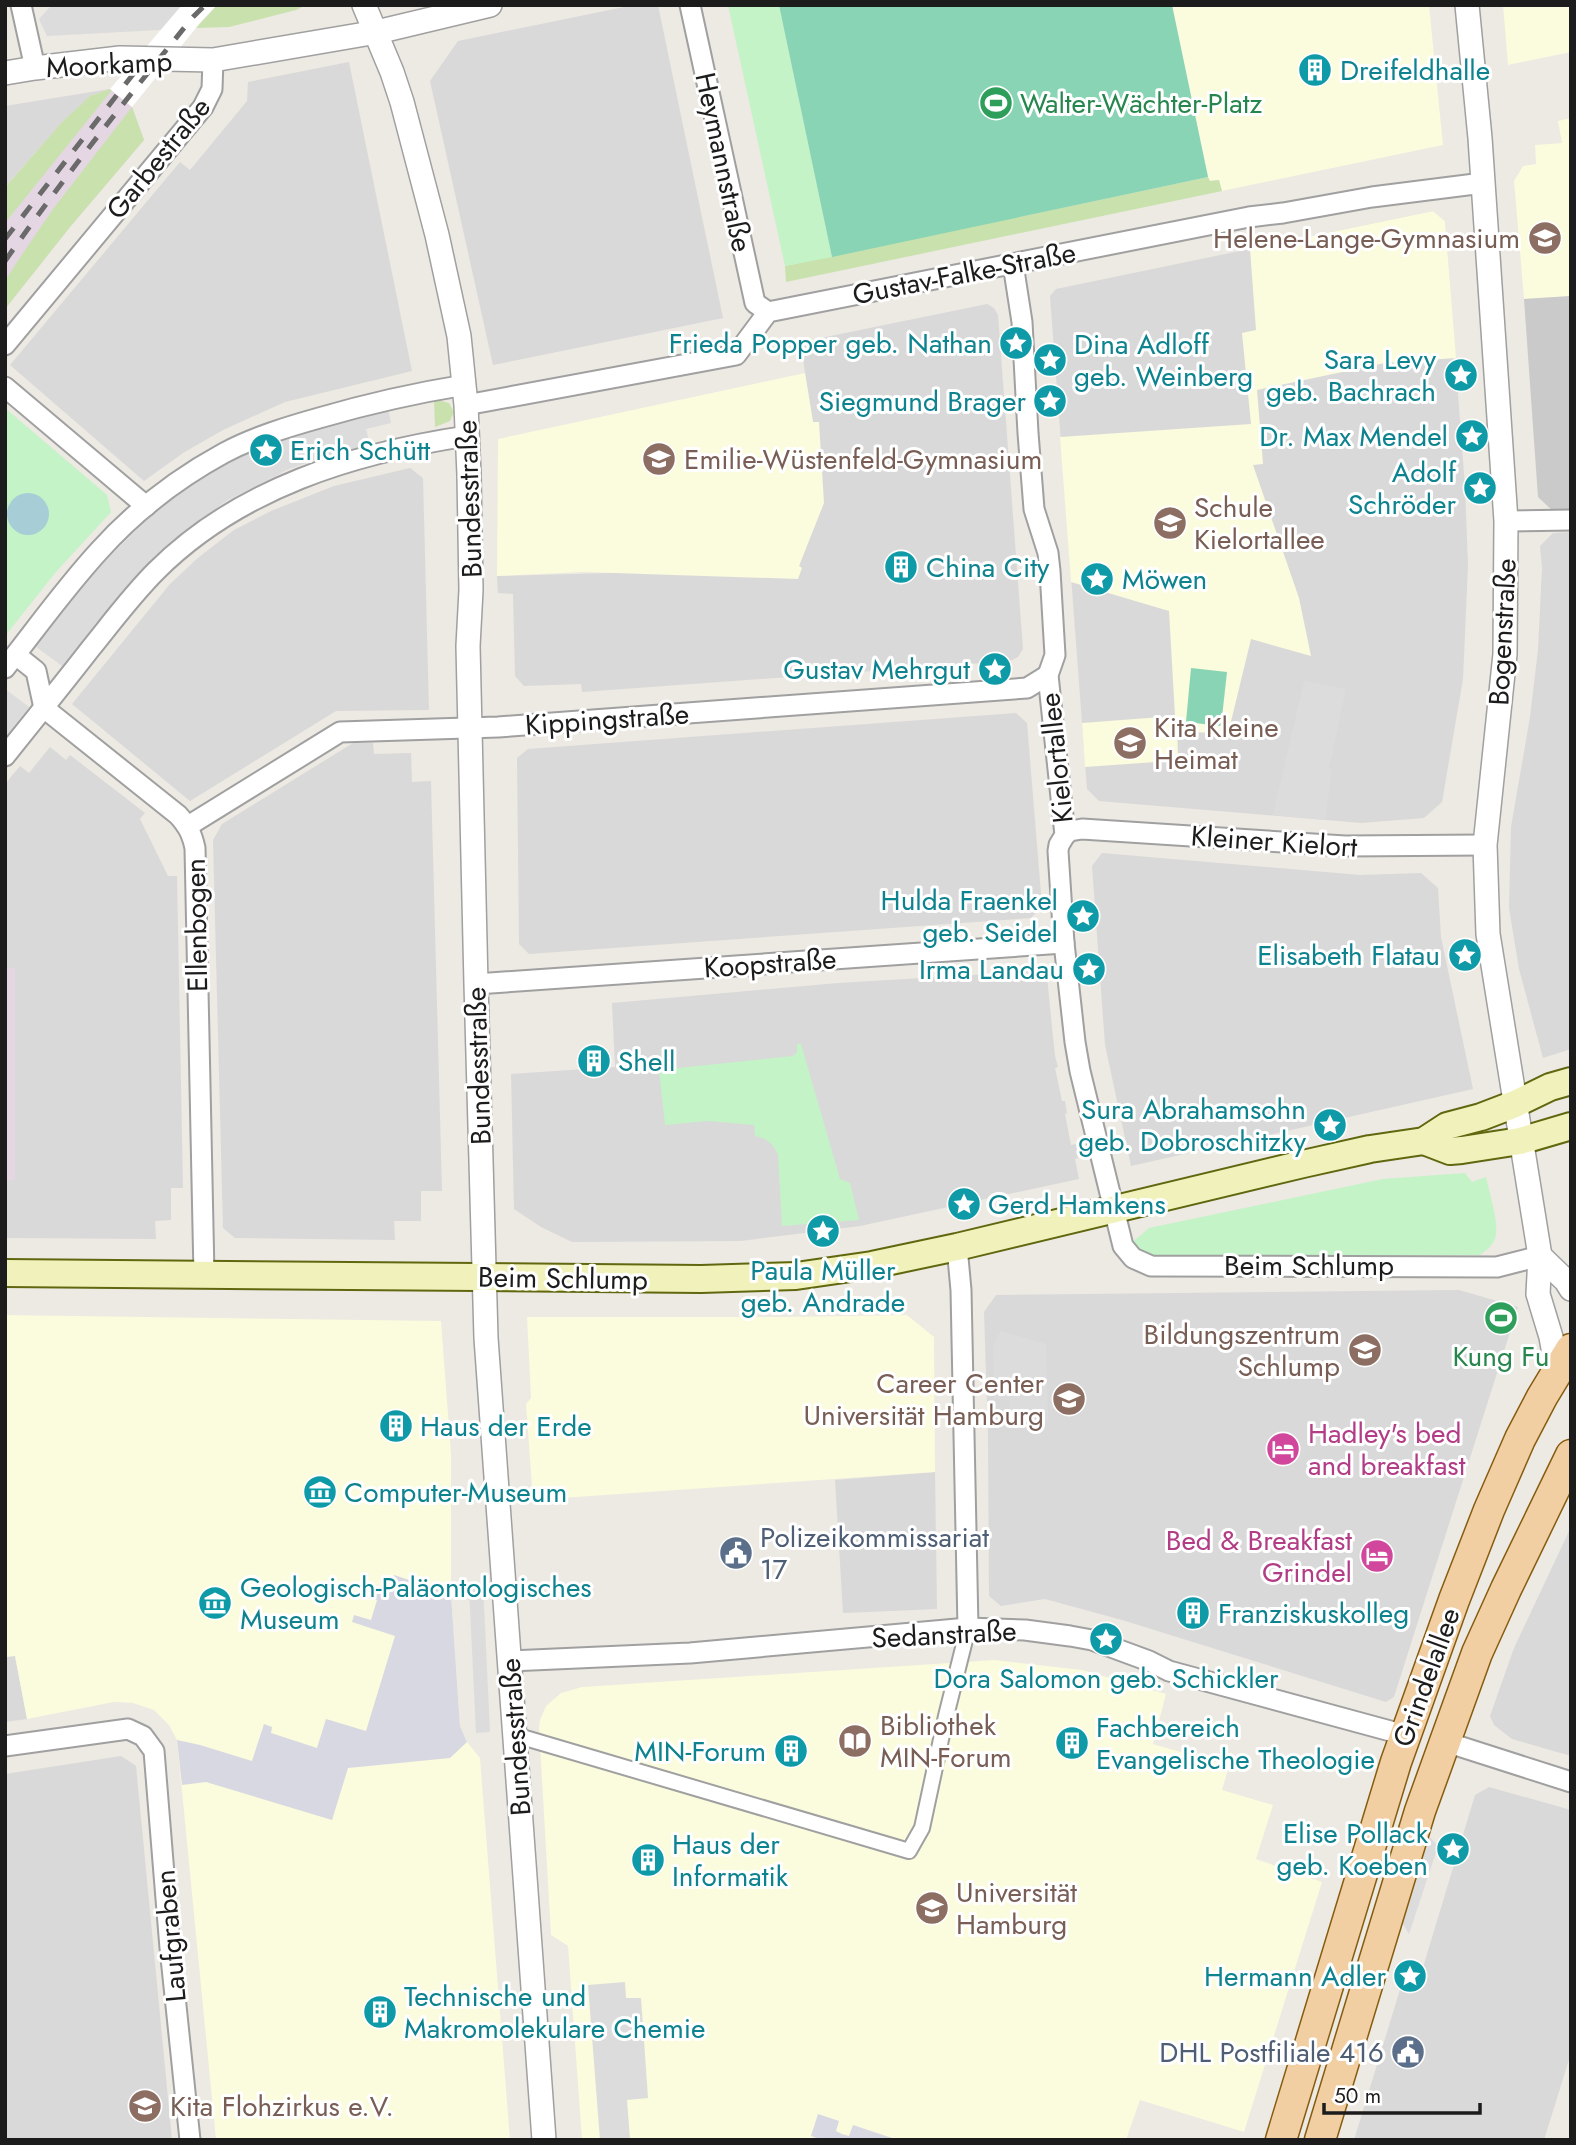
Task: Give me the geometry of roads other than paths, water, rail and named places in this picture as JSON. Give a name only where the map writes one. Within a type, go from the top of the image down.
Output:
[{"type":"main road","name":"Beim Schlump","points":[[5,1273],[713,1279],[796,1276],[872,1265],[957,1247],[1331,1158],[1424,1141],[1447,1126],[1481,1117],[1550,1087],[1571,1081]]},
{"type":"main road","name":"Beim Schlump","points":[[1424,1141],[1450,1151],[1520,1141],[1571,1126]]},
{"type":"main road","name":"Grindelallee","points":[[1281,2140],[1405,1735],[1489,1510],[1520,1439],[1564,1360]]},
{"type":"main road","name":"Grindelallee","points":[[1320,2140],[1420,1811],[1487,1632],[1571,1455]]},
{"type":"street","points":[[20,5],[35,68]]},
{"type":"street","name":"Bundesstraße","points":[[364,5],[377,32],[402,102],[434,223],[459,336],[466,395],[475,984],[486,1338],[544,2140]]},
{"type":"street","name":"Garbestraße","points":[[5,345],[203,107],[214,82],[213,60],[377,32],[490,5]]},
{"type":"street","name":"Heymannstraße","points":[[691,5],[755,303],[768,312]]},
{"type":"street","name":"Bogenstraße","points":[[1467,5],[1483,183],[1506,521],[1505,654],[1485,845],[1488,934],[1540,1256],[1538,1294],[1551,1337],[1564,1360]]},
{"type":"street","name":"Moorkamp","points":[[5,73],[120,58],[213,60]]},
{"type":"street","name":"Gustav-Falke-Straße","points":[[768,312],[1249,217],[1372,197],[1483,183]]},
{"type":"street","name":"Kielortallee","points":[[1013,264],[1021,322],[1034,509],[1048,553],[1050,571],[1055,655],[1048,675],[1065,835],[1058,851],[1064,943],[1080,1071],[1112,1209]]},
{"type":"street","points":[[44,708],[36,671],[10,661],[100,550],[146,506],[215,458],[269,433],[352,408],[421,392],[466,395],[736,355],[768,312]]},
{"type":"street","points":[[5,387],[146,506]]},
{"type":"street","points":[[5,756],[128,601],[156,571],[206,529],[237,508],[284,485],[331,467],[411,445],[467,436]]},
{"type":"street","points":[[1506,521],[1571,520]]},
{"type":"street","name":"Kippingstraße","points":[[188,826],[340,732],[470,728],[1027,688],[1048,675]]},
{"type":"street","name":"Ellenbogen","points":[[44,708],[178,815],[188,826],[195,848],[204,1275]]},
{"type":"street","name":"Kleiner Kielort","points":[[1065,835],[1070,831],[1082,829],[1345,846],[1485,845]]},
{"type":"street","name":"Koopstraße","points":[[475,984],[1064,943]]},
{"type":"street","name":"Beim Schlump","points":[[1112,1209],[1123,1246],[1133,1258],[1151,1266],[1497,1266],[1540,1256]]},
{"type":"street","points":[[515,1735],[909,1851],[922,1828],[968,1628],[961,1290],[957,1247]]},
{"type":"street","points":[[1540,1256],[1566,1280],[1571,1289]]},
{"type":"street","name":"Sedanstraße","points":[[510,1661],[691,1653],[968,1628],[1047,1631],[1092,1640],[1169,1671],[1405,1735]]},
{"type":"street","name":"Laufgraben","points":[[5,1746],[119,1729],[136,1732],[150,1743],[156,1759],[170,1948],[190,2140]]},
{"type":"street","points":[[1446,1742],[1571,1782]]},
{"type":"water","points":[[28,493],[43,499],[49,514],[43,529],[28,535],[13,529],[7,514],[13,499]]},
{"type":"railway","points":[[5,261],[97,138],[205,5]]},
{"type":"railway","points":[[5,239],[134,73]]},
{"type":"place","name":"Dreifeldhalle","points":[[1315,70]]},
{"type":"place","name":"Walter-Wächter-Platz","points":[[996,103]]},
{"type":"place","name":"Helene-Lange-Gymnasium","points":[[1545,238]]},
{"type":"place","name":"Frieda Popper geb. Nathan","points":[[1016,343]]},
{"type":"place","name":"Dina Adloff geb. Weinberg","points":[[1050,360]]},
{"type":"place","name":"Sara Levy geb. Bachrach","points":[[1461,375]]},
{"type":"place","name":"Siegmund Brager","points":[[1050,401]]},
{"type":"place","name":"Dr. Max Mendel","points":[[1472,436]]},
{"type":"place","name":"Erich Schütt","points":[[266,450]]},
{"type":"place","name":"Emilie-Wüstenfeld-Gymnasium","points":[[659,459]]},
{"type":"place","name":"Adolf Schröder","points":[[1480,488]]},
{"type":"place","name":"Schule Kielortallee","points":[[1170,523]]},
{"type":"place","name":"China City","points":[[901,567]]},
{"type":"place","name":"Möwen","points":[[1097,579]]},
{"type":"place","name":"Gustav Mehrgut","points":[[995,669]]},
{"type":"place","name":"Kita Kleine Heimat","points":[[1130,743]]},
{"type":"place","name":"Hulda Fraenkel geb. Seidel","points":[[1083,916]]},
{"type":"place","name":"Elisabeth Flatau","points":[[1465,955]]},
{"type":"place","name":"Irma Landau","points":[[1089,969]]},
{"type":"place","name":"Shell","points":[[594,1061]]},
{"type":"place","name":"Sura Abrahamsohn geb. Dobroschitzky","points":[[1330,1125]]},
{"type":"place","name":"Gerd Hamkens","points":[[964,1204]]},
{"type":"place","name":"Paula Müller geb. Andrade","points":[[823,1231]]},
{"type":"place","name":"Kung Fu","points":[[1501,1318]]},
{"type":"place","name":"Bildungszentrum Schlump","points":[[1365,1350]]},
{"type":"place","name":"Career Center Universität Hamburg","points":[[1069,1399]]},
{"type":"place","name":"Haus der Erde","points":[[396,1426]]},
{"type":"place","name":"Hadley's bed and breakfast","points":[[1283,1449]]},
{"type":"place","name":"Computer-Museum","points":[[320,1492]]},
{"type":"place","name":"Polizeikommissariat 17","points":[[736,1553]]},
{"type":"place","name":"Bed & Breakfast Grindel","points":[[1377,1556]]},
{"type":"place","name":"Geologisch-Paläontologisches Museum","points":[[215,1603]]},
{"type":"place","name":"Franziskuskolleg","points":[[1193,1613]]},
{"type":"place","name":"Dora Salomon geb. Schickler","points":[[1106,1639]]},
{"type":"place","name":"Bibliothek MIN-Forum","points":[[855,1741]]},
{"type":"place","name":"Fachbereich Evangelische Theologie","points":[[1072,1743]]},
{"type":"place","name":"MIN-Forum","points":[[791,1751]]},
{"type":"place","name":"Elise Pollack geb. Koeben","points":[[1453,1849]]},
{"type":"place","name":"Haus der Informatik","points":[[648,1860]]},
{"type":"place","name":"Universität Hamburg","points":[[932,1908]]},
{"type":"place","name":"Hermann Adler","points":[[1410,1976]]},
{"type":"place","name":"Technische und Makromolekulare Chemie","points":[[380,2012]]},
{"type":"place","name":"DHL Postfiliale 416","points":[[1408,2052]]},
{"type":"place","name":"Kita Flohzirkus e.V.","points":[[145,2106]]}]
